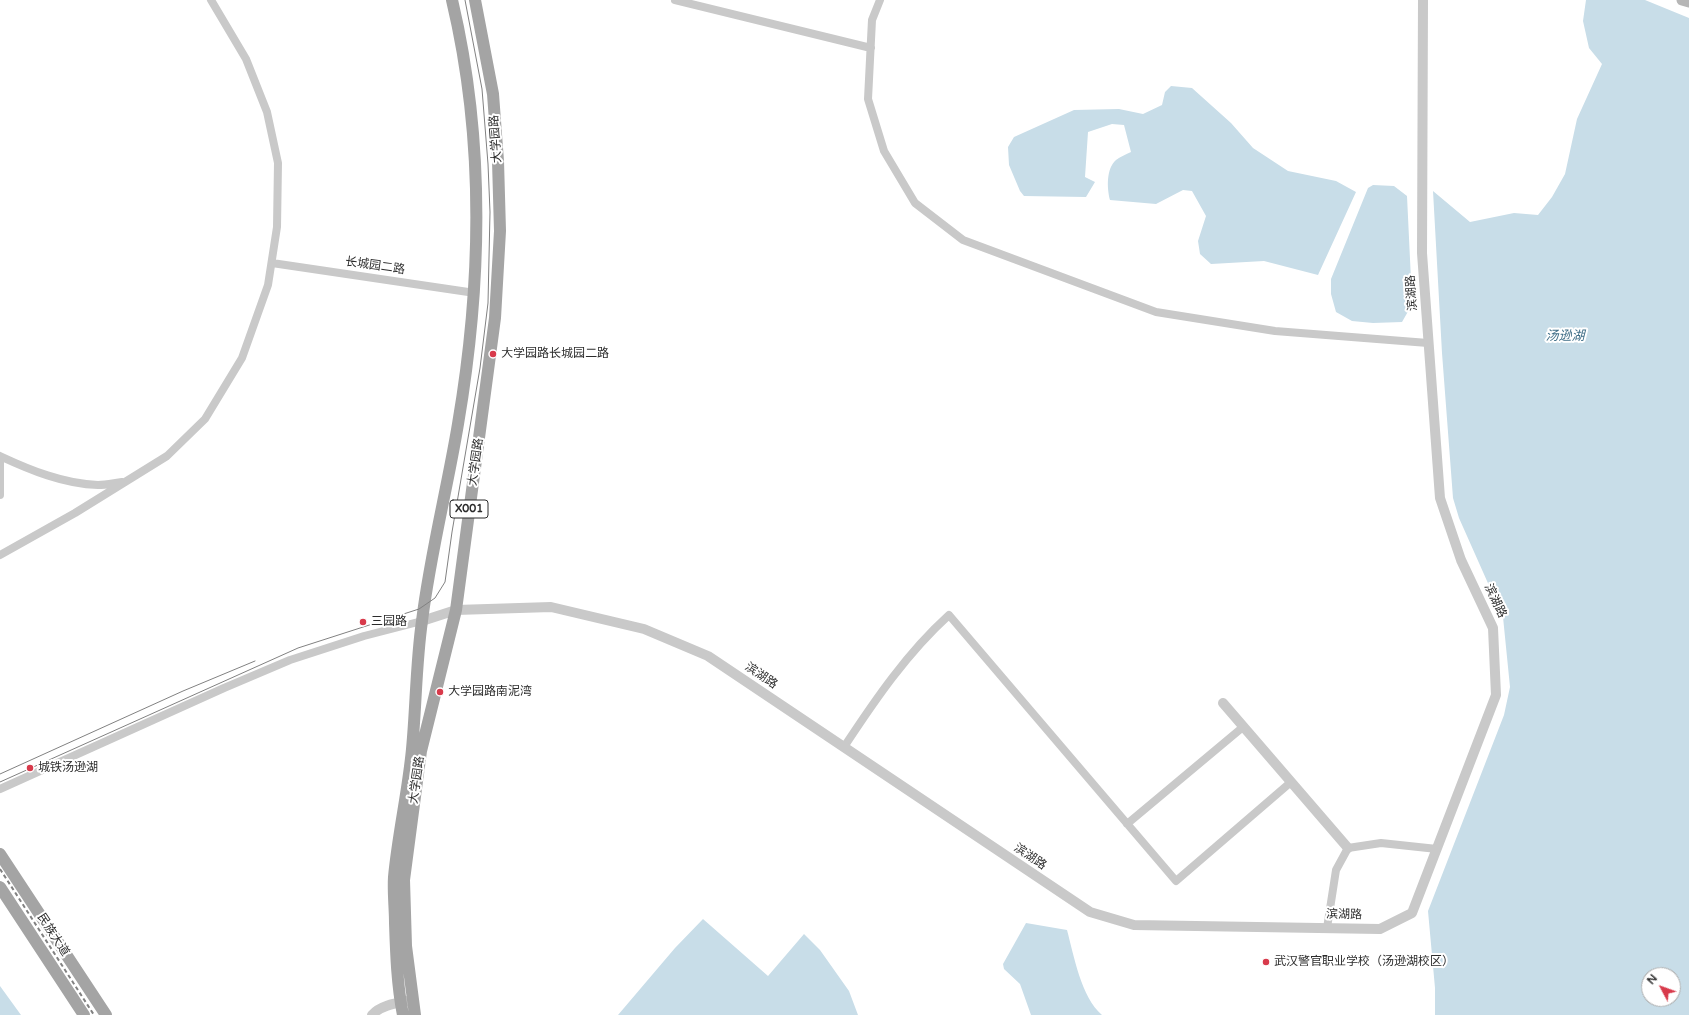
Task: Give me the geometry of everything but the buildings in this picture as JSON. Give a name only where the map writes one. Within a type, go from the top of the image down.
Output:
[{"type":"main road","name":"大学园路","points":[[403,1015],[400,1003],[396,950],[394,878],[412,751],[422,621],[458,424],[475,293],[477,225],[476,175],[470,102],[461,40],[452,0]]},
{"type":"main road","name":"大学园路","points":[[415,1015],[406,946],[404,880],[421,751],[456,610],[495,318],[500,231],[498,161],[493,94],[475,0]]},
{"type":"main road","points":[[1682,0],[1689,2]]},
{"type":"main road","name":"民族大道","points":[[0,854],[106,1015]]},
{"type":"main road","name":"民族大道","points":[[0,887],[84,1015]]},
{"type":"street","points":[[0,555],[75,513],[167,456],[205,419],[242,358],[268,285],[277,227],[278,164],[267,112],[246,59],[211,0]]},
{"type":"street","points":[[675,0],[871,48]]},
{"type":"street","points":[[880,0],[872,20],[868,99],[884,151],[915,203],[963,240],[1156,312],[1275,331],[1428,343]]},
{"type":"street","name":"滨湖路","points":[[422,621],[456,610],[551,607],[644,629],[708,656],[1090,912],[1134,925],[1380,928],[1412,913],[1496,695],[1493,628],[1461,560],[1440,498],[1422,253],[1423,0]]},
{"type":"street","name":"长城园二路","points":[[272,263],[475,293]]},
{"type":"street","points":[[0,456],[26,468],[61,480],[98,485],[126,482]]},
{"type":"street","points":[[0,461],[0,495]]},
{"type":"street","points":[[844,747],[882,690],[928,634],[949,614],[1176,881],[1291,782]]},
{"type":"street","points":[[0,789],[224,688],[290,660],[364,636],[422,621]]},
{"type":"street","points":[[1223,703],[1348,848]]},
{"type":"street","points":[[1127,824],[1244,727]]},
{"type":"street","points":[[1348,848],[1380,843],[1437,849]]},
{"type":"street","points":[[1327,928],[1336,870],[1348,848]]},
{"type":"street","points":[[372,1015],[375,1011],[388,1005],[413,1000]]},
{"type":"water","name":"汤逊湖","points":[[1586,0],[1645,0],[1689,18],[1689,1015],[1435,1015],[1435,988],[1428,911],[1504,715],[1510,687],[1503,617],[1459,518],[1453,498],[1442,353],[1433,191],[1470,222],[1514,213],[1538,215],[1552,197],[1565,174],[1577,119],[1602,64],[1589,48],[1583,21]]},
{"type":"water","points":[[1171,86],[1192,88],[1231,123],[1253,148],[1288,171],[1336,181],[1356,192],[1318,275],[1264,261],[1211,264],[1200,254],[1198,241],[1206,216],[1192,191],[1183,190],[1156,204],[1110,200],[1108,179],[1110,168],[1116,160],[1131,152],[1124,125],[1112,124],[1088,132],[1085,177],[1095,182],[1086,197],[1024,196],[1020,191],[1009,165],[1008,147],[1014,137],[1074,110],[1119,109],[1143,114],[1162,105],[1165,92]]},
{"type":"water","points":[[1373,185],[1394,186],[1407,196],[1411,280],[1410,308],[1402,322],[1373,323],[1352,321],[1336,312],[1331,294],[1331,279],[1368,188]]},
{"type":"water","points":[[703,919],[768,976],[804,934],[820,950],[849,991],[858,1015],[618,1015],[675,948]]},
{"type":"water","points":[[1026,923],[1067,930],[1079,976],[1089,998],[1102,1015],[1031,1015],[1020,984],[1004,969],[1003,964]]},
{"type":"water","points":[[0,986],[21,1015],[0,1015]]},
{"type":"tram line","points":[[0,782],[298,648],[419,609],[435,598],[445,582],[480,368],[488,303],[490,212],[488,164],[482,89],[465,0]]},
{"type":"tram line","points":[[0,774],[183,691],[255,661]]},
{"type":"railway","points":[[0,869],[94,1015]]},
{"type":"place","name":"大学园路长城园二路","points":[[493,354]]},
{"type":"place","name":"三园路","points":[[363,622]]},
{"type":"place","name":"大学园路南泥湾","points":[[440,692]]},
{"type":"place","name":"城铁汤逊湖","points":[[30,768]]},
{"type":"place","name":"武汉警官职业学校（汤逊湖校区）","points":[[1266,962]]}]
